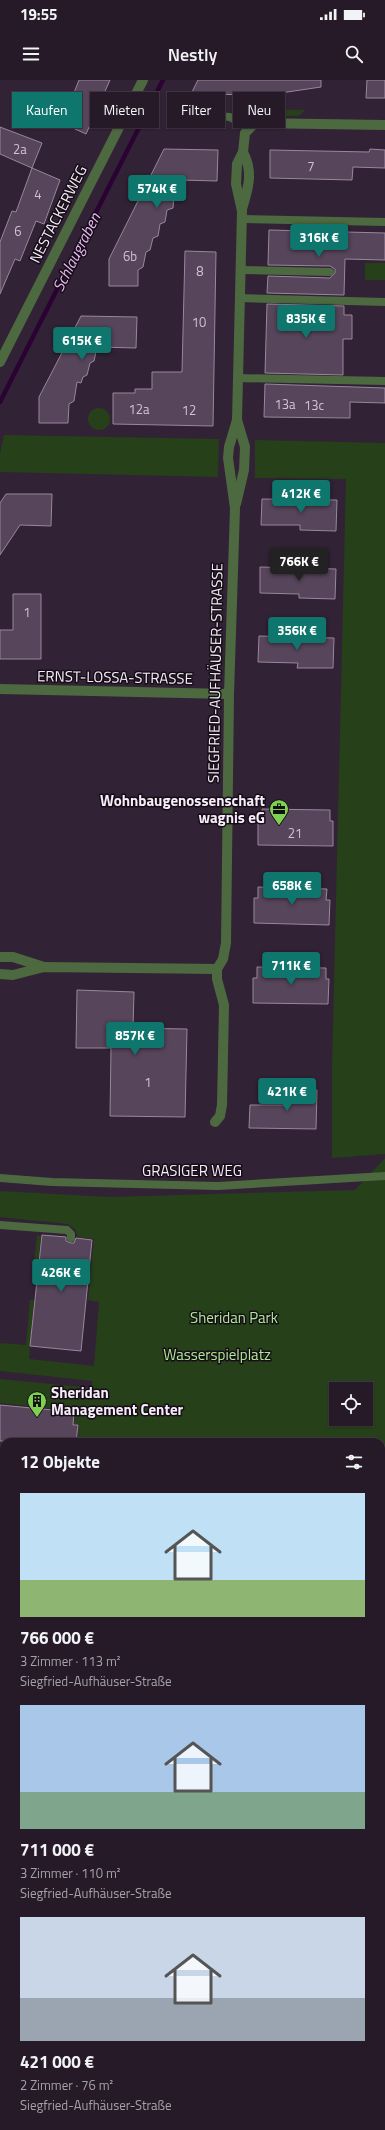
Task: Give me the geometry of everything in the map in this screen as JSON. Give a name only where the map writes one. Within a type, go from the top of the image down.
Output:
[{"type":"street","name":"NESTACKERWEG","points":[[0,362],[143,80]]},
{"type":"street","points":[[285,124],[385,126]]},
{"type":"street","name":"SIEGFRIED-AUFHÄUSER-STRASSE","points":[[235,508],[244,470],[245,447],[237,420],[242,215],[236,184],[237,164],[243,152],[243,138],[248,128]]},
{"type":"street","name":"SIEGFRIED-AUFHÄUSER-STRASSE","points":[[217,969],[223,959],[226,943],[229,694],[235,508],[228,458],[228,447],[237,420]]},
{"type":"street","name":"ERNST-LOSSA-STRASSE","points":[[0,689],[229,694]]},
{"type":"street","points":[[0,957],[13,957],[44,967]]},
{"type":"street","points":[[0,974],[13,974],[44,967],[217,969],[217,979],[224,1005],[222,1105],[220,1116],[215,1122]]},
{"type":"lane","points":[[242,215],[385,222]]},
{"type":"lane","points":[[240,270],[330,272]]},
{"type":"lane","points":[[240,298],[385,302]]},
{"type":"lane","points":[[237,378],[385,381]]},
{"type":"lane","name":"GRASIGER WEG","points":[[0,1178],[52,1182],[218,1186],[385,1176]]},
{"type":"lane","points":[[0,1225],[67,1230],[71,1234],[71,1238]]},
{"type":"green space","points":[[285,110],[305,110],[299,116],[285,116]]},
{"type":"green space","points":[[365,263],[385,263],[385,280],[365,280]]},
{"type":"green space","points":[[99,408],[103,409],[109,415],[109,423],[103,429],[99,430],[95,429],[89,423],[88,419],[89,415],[95,409]]},
{"type":"green space","points":[[4,435],[219,439],[218,477],[0,472],[0,454]]},
{"type":"green space","points":[[255,440],[385,443],[385,1154],[332,1158],[332,1068],[346,479],[255,478]]},
{"type":"green space","name":"Sheridan Park","points":[[385,1158],[385,1438],[77,1438],[79,1425],[74,1424],[75,1411],[0,1403],[0,1379],[92,1388],[92,1381],[0,1371],[0,1343],[26,1345],[30,1300],[34,1300],[29,1359],[94,1366],[99,1302],[88,1300],[94,1239],[78,1237],[75,1229],[68,1224],[0,1217],[0,1191],[109,1197],[355,1190]]},
{"type":"green space","points":[[37,1235],[41,1236],[36,1283],[32,1283]]},
{"type":"building","points":[[79,80],[110,80],[105,92],[90,92],[90,125],[86,134],[73,128],[82,128],[82,92],[74,92]]},
{"type":"building","points":[[198,80],[321,80],[321,87],[285,92],[233,92],[233,95],[225,94],[225,92],[192,92]]},
{"type":"building","points":[[367,80],[385,80],[385,98],[366,98]]},
{"type":"building","points":[[0,127],[42,143],[32,168],[0,154]]},
{"type":"building","points":[[164,149],[218,150],[217,181],[181,180],[179,194],[174,196],[173,208],[167,210],[165,222],[160,224],[158,236],[153,238],[150,250],[146,252],[143,267],[138,270],[138,286],[109,286],[109,259]]},
{"type":"building","points":[[370,149],[385,150],[385,168],[353,167],[352,180],[270,178],[270,150],[369,152]]},
{"type":"building","points":[[32,168],[60,180],[44,224],[36,221],[20,261],[15,259],[0,294],[0,242],[12,211],[16,212]]},
{"type":"building","points":[[269,230],[385,233],[385,260],[345,259],[344,295],[267,293],[268,276],[330,278],[335,273],[335,269],[330,266],[268,265]]},
{"type":"building","points":[[185,251],[216,252],[213,426],[113,424],[113,393],[135,393],[135,389],[152,389],[152,372],[182,372]]},
{"type":"building","points":[[267,304],[344,306],[344,315],[352,315],[352,339],[343,339],[343,375],[265,373]]},
{"type":"building","points":[[81,316],[137,317],[136,348],[97,347],[94,361],[90,363],[87,375],[83,377],[81,383],[77,382],[74,401],[69,404],[68,423],[39,423],[39,397]]},
{"type":"building","points":[[265,384],[385,388],[385,403],[350,402],[350,418],[264,417]]},
{"type":"building","points":[[6,494],[52,494],[51,526],[20,525],[0,555],[0,503]]},
{"type":"building","points":[[262,499],[337,500],[336,531],[300,530],[300,525],[261,525]]},
{"type":"building","points":[[260,567],[336,569],[335,599],[299,598],[299,594],[260,593]]},
{"type":"building","points":[[13,594],[41,594],[41,659],[0,659],[0,630],[13,630]]},
{"type":"building","points":[[259,636],[334,638],[333,668],[297,668],[298,663],[258,662]]},
{"type":"building","points":[[262,809],[330,810],[330,821],[333,821],[333,846],[258,845],[258,820],[262,820]]},
{"type":"building","points":[[258,887],[327,889],[326,900],[330,900],[329,925],[254,923],[254,898],[258,898]]},
{"type":"building","points":[[257,967],[326,968],[326,979],[329,979],[328,1004],[253,1003],[253,978],[257,978]]},
{"type":"building","points":[[77,990],[134,992],[133,1028],[187,1029],[185,1117],[110,1116],[111,1048],[76,1048]]},
{"type":"building","points":[[287,1090],[317,1090],[316,1129],[249,1128],[250,1105],[287,1105]]},
{"type":"building","points":[[42,1235],[66,1237],[66,1241],[71,1243],[74,1243],[76,1238],[92,1240],[81,1351],[30,1346]]},
{"type":"building","name":"Sheridan Management Center","points":[[0,1405],[74,1412],[73,1425],[78,1425],[76,1438],[0,1438]]},
{"type":"waterway","name":"Schlaugraben","points":[[0,402],[163,80]]},
{"type":"place","name":"Wohnbaugenossenschaft wagnis eG","points":[[279,826]]},
{"type":"place","name":"Sheridan Management Center","points":[[37,1418]]},
{"type":"park label","name":"Wasserspielplatz","points":[[217,1354]]}]
